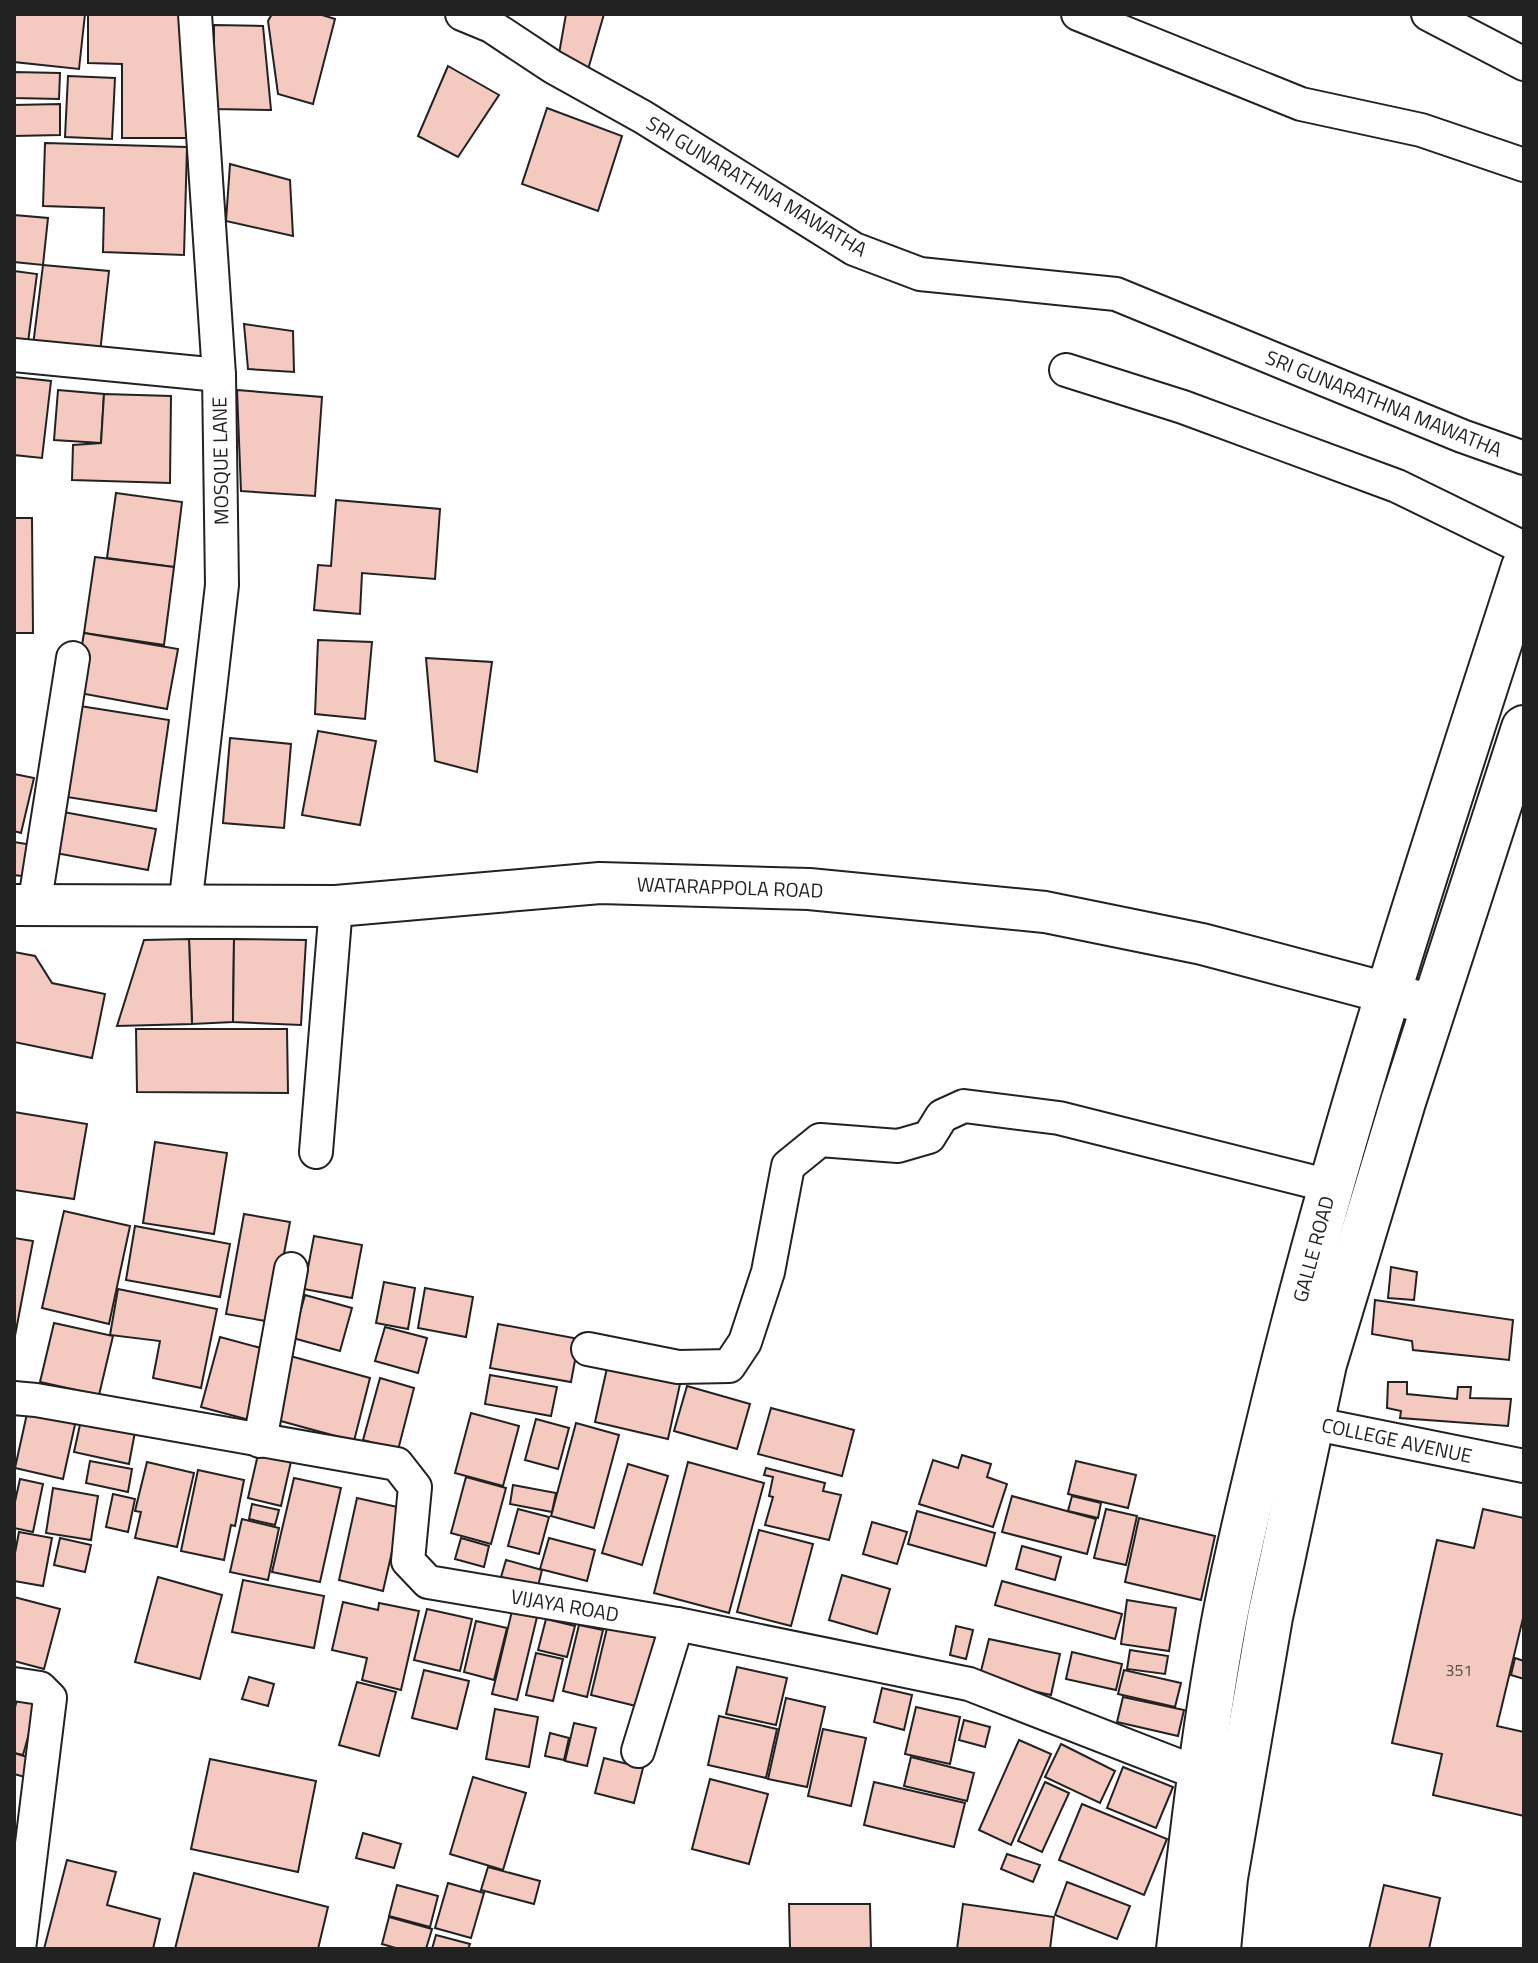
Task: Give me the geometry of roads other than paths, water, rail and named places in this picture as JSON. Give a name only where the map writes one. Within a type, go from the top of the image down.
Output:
[{"type":"highway","name":"GALLE ROAD","points":[[1218,1949],[1225,1878],[1270,1617],[1293,1413],[1330,1186],[1524,567]]},
{"type":"highway","name":"GALLE ROAD","points":[[1179,1949],[1200,1774],[1224,1622],[1293,1413],[1324,1364],[1434,1006],[1524,728]]},
{"type":"street","name":"MOSQUE LANE","points":[[185,907],[222,585],[219,375],[195,14]]},
{"type":"street","points":[[1078,14],[1301,104],[1421,130],[1524,165]]},
{"type":"street","points":[[1428,14],[1524,64]]},
{"type":"street","name":"SRI GUNARATHNA MAWATHA","points":[[482,18],[854,249],[920,274],[1116,294],[1462,436],[1524,458]]},
{"type":"street","points":[[14,355],[219,375]]},
{"type":"street","points":[[1066,370],[1183,407],[1397,486],[1524,548]]},
{"type":"street","points":[[24,906],[73,658]]},
{"type":"street","name":"WATARAPPOLA ROAD","points":[[24,906],[336,906],[600,883],[809,889],[1045,912],[1202,944],[1434,1006]]},
{"type":"street","points":[[316,1152],[336,906]]},
{"type":"street","points":[[588,1349],[678,1367],[729,1366],[745,1342],[768,1272],[788,1166],[820,1140],[898,1146],[929,1137],[942,1116],[964,1106],[1059,1118],[1330,1186]]},
{"type":"street","points":[[260,1441],[291,1269]]},
{"type":"street","name":"VIJAYA ROAD","points":[[14,1398],[397,1464],[415,1487],[408,1561],[428,1582],[677,1624],[969,1684],[1200,1774]]},
{"type":"street","name":"COLLEGE AVENUE","points":[[1293,1413],[1524,1466]]},
{"type":"street","points":[[638,1751],[677,1624]]},
{"type":"street","points":[[14,1684],[40,1688],[50,1698],[19,1949]]}]
